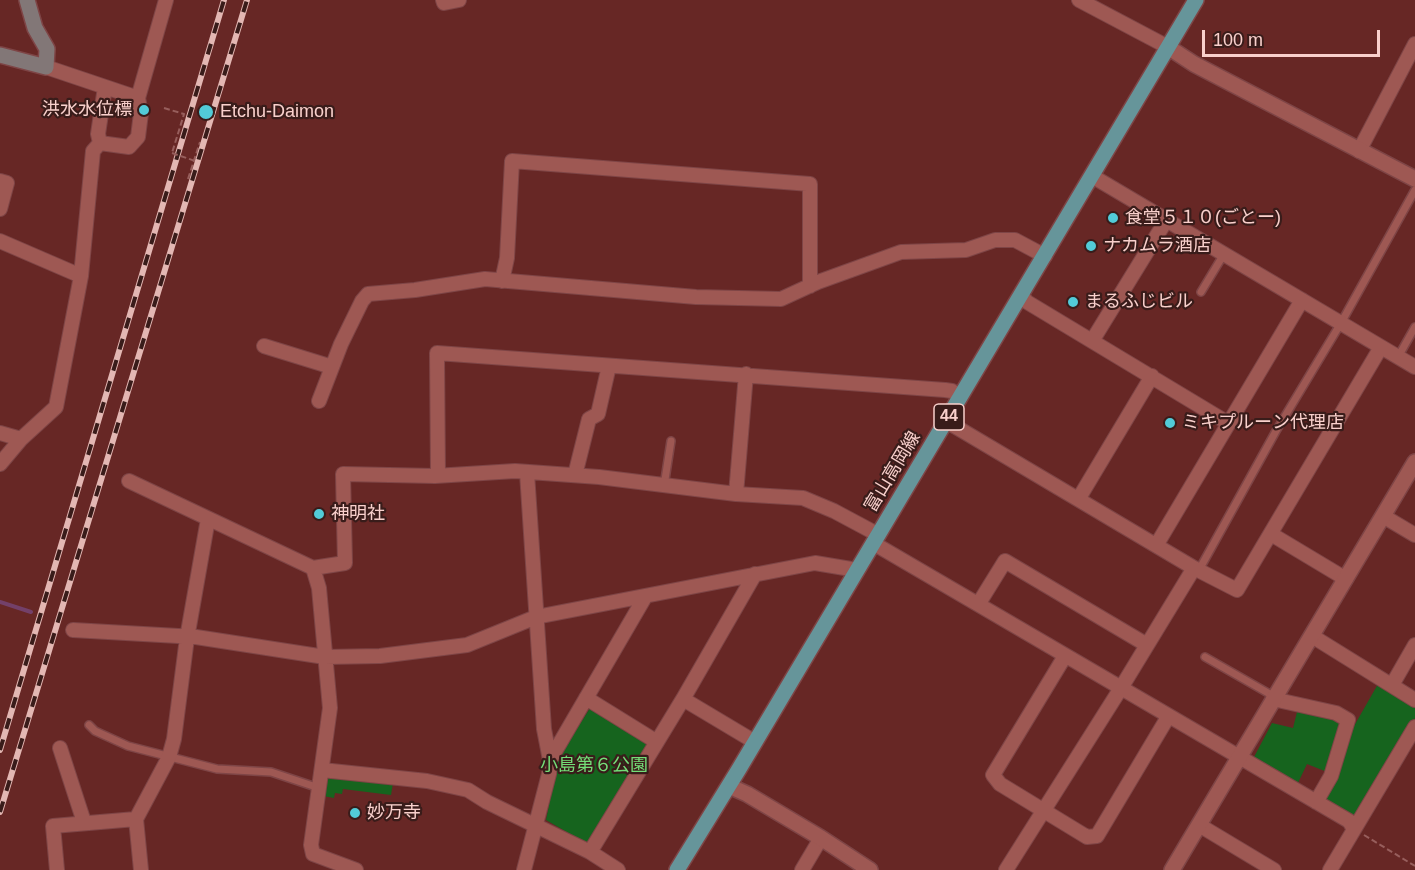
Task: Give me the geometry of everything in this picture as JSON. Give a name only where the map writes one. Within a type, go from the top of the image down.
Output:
[{"type":"main road","points":[[0,55],[45,67],[47,49],[35,28],[27,0]]},
{"type":"main road","name":"富山高岡線","points":[[677,870],[1196,0]]},
{"type":"street","points":[[443,0],[444,3],[459,0]]},
{"type":"street","points":[[1079,0],[1194,64],[1415,179]]},
{"type":"street","points":[[100,142],[129,147],[138,137],[141,113],[138,98],[165,1]]},
{"type":"street","points":[[1359,151],[1415,44]]},
{"type":"street","points":[[45,67],[138,98]]},
{"type":"street","points":[[100,142],[98,134],[105,87]]},
{"type":"street","points":[[0,464],[21,439],[56,407],[81,276],[93,151],[100,142]]},
{"type":"street","points":[[502,281],[508,246],[512,161],[810,184],[810,286]]},
{"type":"street","points":[[1092,176],[1415,367]]},
{"type":"street","points":[[0,182],[6,183],[0,209]]},
{"type":"street","points":[[1092,341],[1167,219]]},
{"type":"street","points":[[319,401],[341,344],[362,301],[368,294],[416,290],[485,279],[696,297],[781,299],[901,252],[966,250],[995,240],[1015,240],[1045,256]]},
{"type":"street","points":[[0,241],[81,276]]},
{"type":"street","points":[[1021,295],[1027,302],[1228,423]]},
{"type":"street","points":[[1157,544],[1302,300]]},
{"type":"street","points":[[264,346],[332,367]]},
{"type":"street","points":[[946,421],[1197,569],[1237,590],[1381,347]]},
{"type":"street","points":[[438,476],[437,353],[945,390],[952,391],[960,397]]},
{"type":"street","points":[[575,475],[589,419],[598,414],[609,366]]},
{"type":"street","points":[[736,494],[746,374]]},
{"type":"street","points":[[1079,498],[1152,376]]},
{"type":"street","points":[[0,433],[21,439]]},
{"type":"street","points":[[1172,870],[1415,462]]},
{"type":"street","points":[[129,481],[313,568],[345,563],[343,474],[438,476],[515,471],[599,477],[736,494],[803,498],[834,511],[875,539],[1065,656],[1349,821],[1354,829]]},
{"type":"street","points":[[524,870],[537,825],[550,760],[544,729],[527,473]]},
{"type":"street","points":[[1383,516],[1415,535]]},
{"type":"street","points":[[141,870],[136,819],[169,756],[174,739],[187,638],[208,519]]},
{"type":"street","points":[[1271,534],[1346,579]]},
{"type":"street","points":[[979,603],[1005,561],[1147,645]]},
{"type":"street","points":[[73,630],[196,637],[325,657],[380,656],[467,645],[536,617],[814,563],[856,570]]},
{"type":"street","points":[[313,568],[319,588],[330,708],[310,845],[319,864],[356,870]]},
{"type":"street","points":[[1006,870],[1197,569]]},
{"type":"street","points":[[590,852],[683,699],[755,574]]},
{"type":"street","points":[[550,760],[645,597]]},
{"type":"street","points":[[1312,636],[1415,700]]},
{"type":"street","points":[[1392,685],[1415,645]]},
{"type":"street","points":[[1065,656],[993,775],[1000,784],[1087,837],[1097,836],[1168,717]]},
{"type":"street","points":[[586,698],[657,742]]},
{"type":"street","points":[[1274,698],[1336,713],[1348,720],[1331,776],[1316,802]]},
{"type":"street","points":[[683,699],[755,742]]},
{"type":"street","points":[[1330,870],[1415,727]]},
{"type":"street","points":[[60,748],[84,822]]},
{"type":"street","points":[[322,770],[449,784],[468,790],[487,802],[590,852],[618,870]]},
{"type":"street","points":[[729,786],[747,794],[821,838],[870,870]]},
{"type":"street","points":[[57,870],[53,826],[136,819]]},
{"type":"street","points":[[1199,825],[1274,870]]},
{"type":"street","points":[[802,870],[821,838]]},
{"type":"lane","points":[[1197,569],[1341,323],[1415,190]]},
{"type":"lane","points":[[1201,292],[1224,254]]},
{"type":"lane","points":[[1398,357],[1415,327]]},
{"type":"lane","points":[[664,486],[671,441]]},
{"type":"lane","points":[[1205,657],[1274,698]]},
{"type":"lane","points":[[89,725],[95,731],[128,746],[217,769],[271,772],[319,788]]},
{"type":"path","points":[[164,108],[184,114],[172,153],[195,161]]},
{"type":"path","points":[[188,179],[200,142]]},
{"type":"path","points":[[1354,829],[1415,866]]},
{"type":"green space","points":[[1378,684],[1415,707],[1415,718],[1355,818],[1324,800],[1339,768],[1354,726]]},
{"type":"green space","name":"小島第６公園","points":[[590,708],[648,742],[591,846],[546,820],[558,759]]},
{"type":"green space","points":[[1298,708],[1344,722],[1327,772],[1307,764],[1297,785],[1254,757],[1272,723],[1293,728]]},
{"type":"green space","points":[[326,775],[393,783],[391,795],[343,789],[342,794],[335,793],[334,798],[323,796]]},
{"type":"waterway","points":[[0,602],[31,612]]},
{"type":"railway","points":[[0,750],[224,0]]},
{"type":"railway","points":[[0,812],[247,0]]},
{"type":"place","name":"洪水水位標","points":[[144,110]]},
{"type":"place","name":"Etchu-Daimon","points":[[206,112]]},
{"type":"place","name":"食堂５１０(ごとー)","points":[[1113,218]]},
{"type":"place","name":"ナカムラ酒店","points":[[1091,246]]},
{"type":"place","name":"まるふじビル","points":[[1073,302]]},
{"type":"place","name":"ミキプルーン代理店","points":[[1170,423]]},
{"type":"place","name":"神明社","points":[[319,514]]},
{"type":"place","name":"妙万寺","points":[[355,813]]}]
